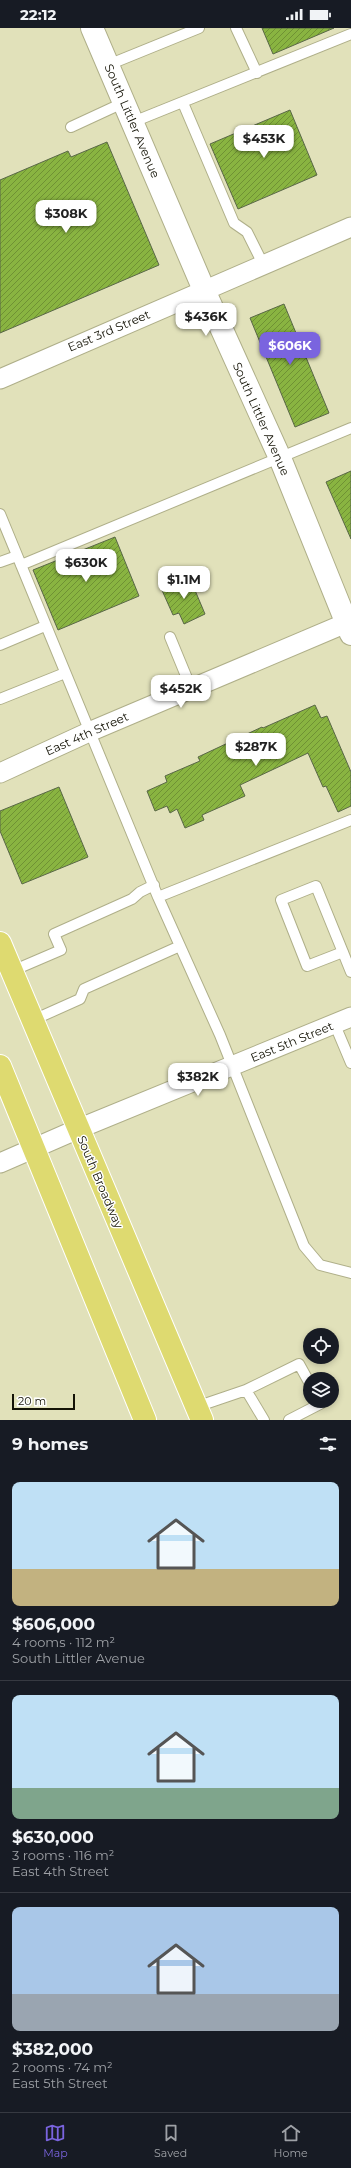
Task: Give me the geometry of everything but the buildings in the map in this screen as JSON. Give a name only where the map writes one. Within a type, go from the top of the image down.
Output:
[{"type":"main road","name":"South Broadway","points":[[0,943],[199,1414]]},
{"type":"main road","points":[[3,1080],[145,1420]]},
{"type":"street","name":"South Littler Avenue","points":[[92,28],[204,290],[280,458],[349,626]]},
{"type":"street","name":"East 3rd Street","points":[[0,379],[262,264],[351,227]]},
{"type":"street","name":"East 4th Street","points":[[0,773],[89,732],[191,688],[349,626]]},
{"type":"street","name":"East 5th Street","points":[[0,1163],[33,1150],[78,1129],[343,1021]]},
{"type":"lane","points":[[108,65],[199,28]]},
{"type":"lane","points":[[236,28],[257,73]]},
{"type":"lane","points":[[71,126],[129,112],[183,103],[351,34]]},
{"type":"lane","points":[[183,103],[234,223],[247,232],[262,264]]},
{"type":"lane","points":[[0,562],[19,560],[280,458],[351,428]]},
{"type":"lane","points":[[0,514],[2,526],[19,560],[158,897],[220,1034],[304,1246],[320,1265],[351,1273]]},
{"type":"lane","points":[[0,645],[45,626]]},
{"type":"lane","points":[[170,636],[191,688]]},
{"type":"lane","points":[[0,699],[65,673]]},
{"type":"lane","points":[[158,897],[351,820]]},
{"type":"lane","points":[[12,972],[61,950],[54,934],[132,899],[140,892],[154,885]]},
{"type":"lane","points":[[343,952],[307,966],[281,900],[316,886],[343,952],[351,972]]},
{"type":"lane","points":[[33,1020],[80,999],[84,989],[180,946]]},
{"type":"lane","points":[[343,1021],[351,1063]]},
{"type":"lane","points":[[199,1414],[300,1364],[304,1372]]},
{"type":"lane","points":[[246,1390],[264,1420]]},
{"type":"lane","points":[[289,1420],[312,1408]]}]
